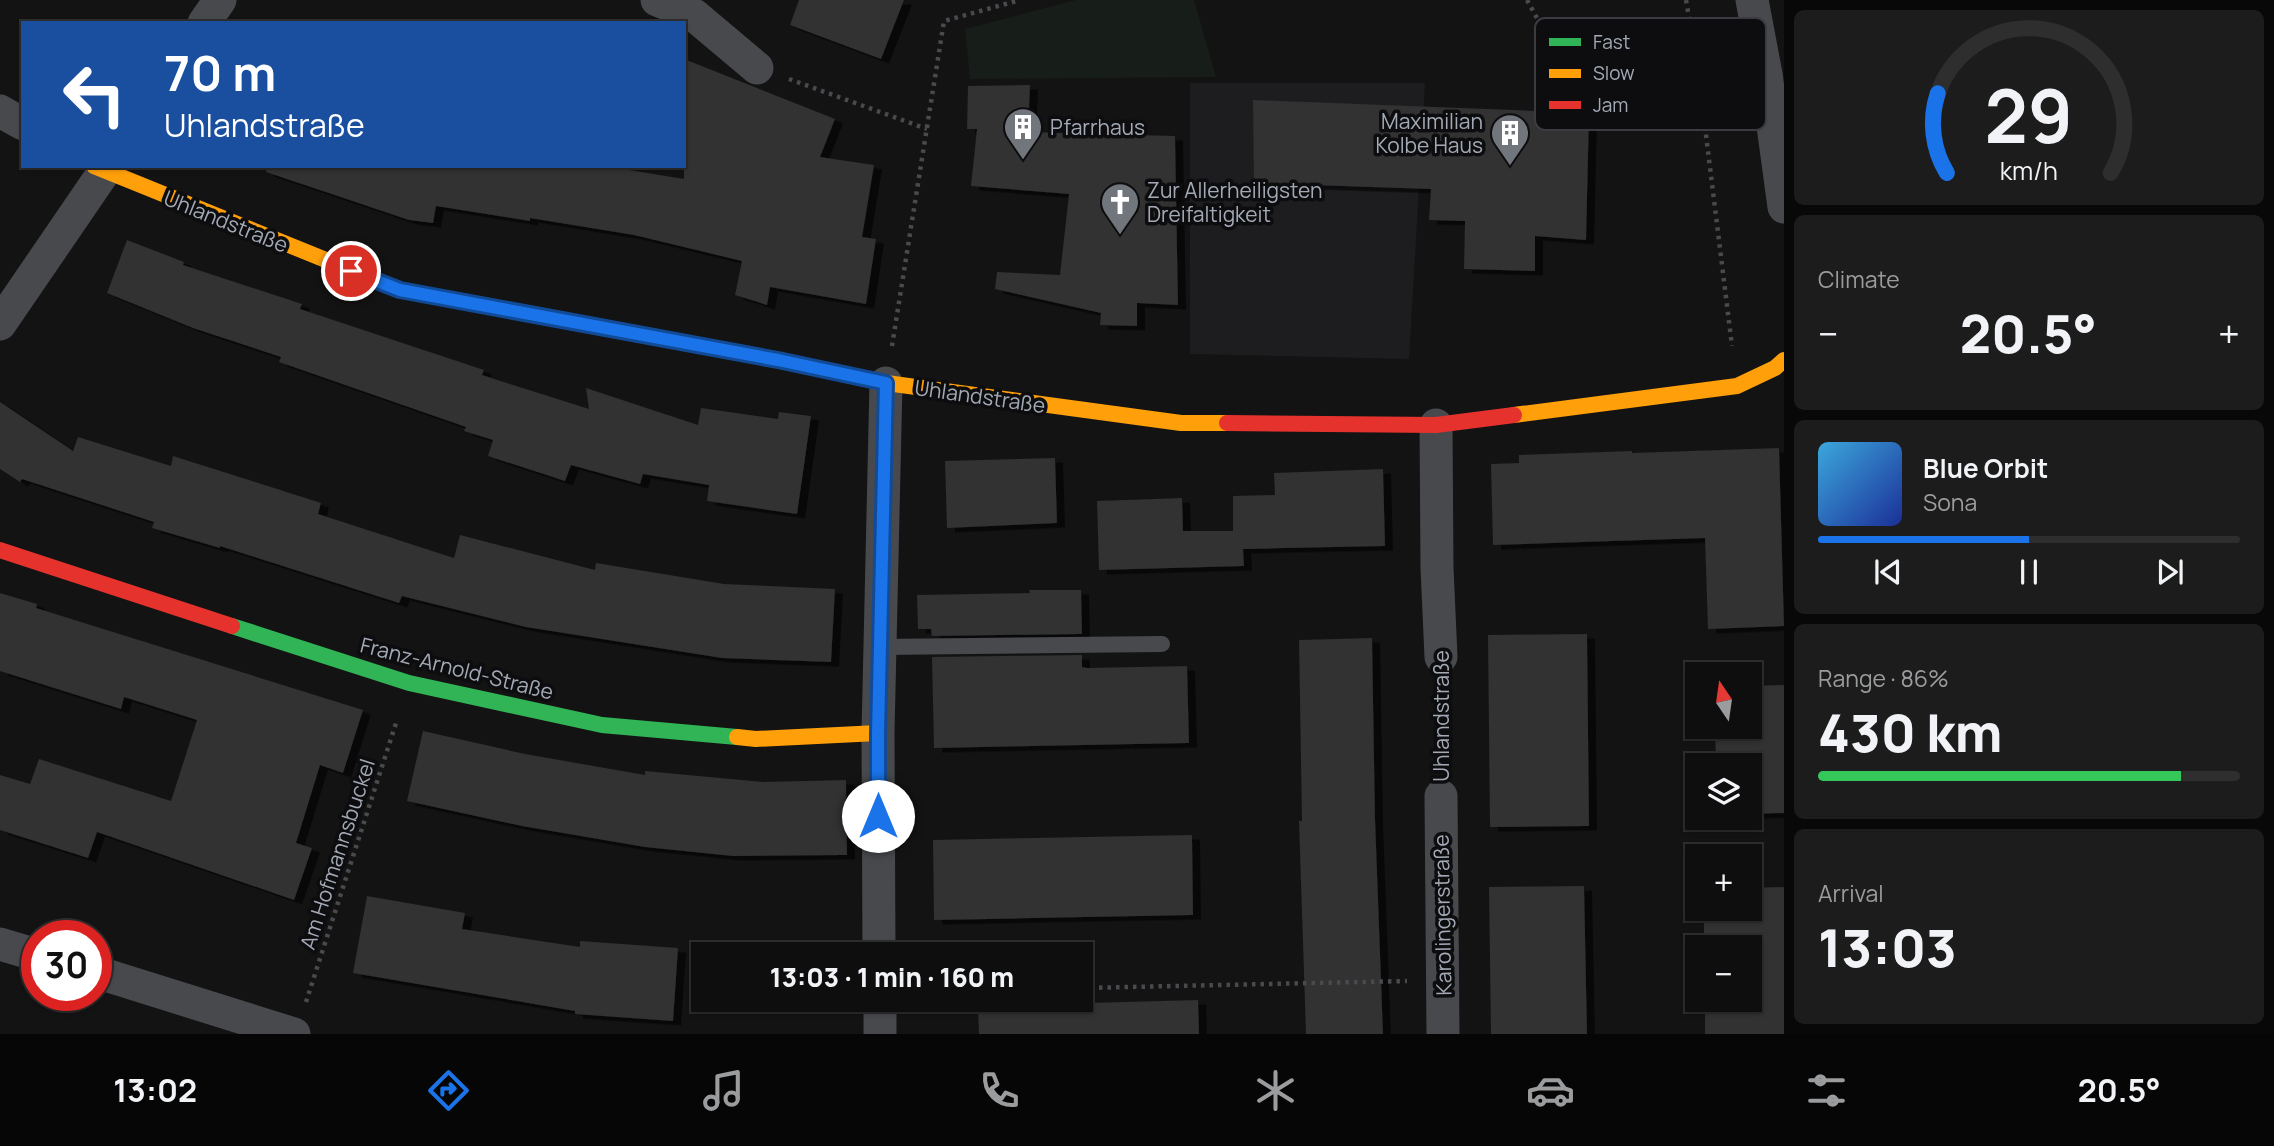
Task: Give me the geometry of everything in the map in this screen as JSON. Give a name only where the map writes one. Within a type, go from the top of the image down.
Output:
[{"type":"street","points":[[205,21],[220,0]]},
{"type":"street","points":[[657,0],[694,15],[757,68]]},
{"type":"street","points":[[1752,0],[1755,18]]},
{"type":"street","points":[[1766,74],[1784,207]]},
{"type":"street","points":[[0,111],[21,123]]},
{"type":"street","points":[[0,324],[102,168]]},
{"type":"street","name":"Uhlandstraße","points":[[102,168],[400,290],[778,360],[886,383],[1181,423],[1436,425],[1737,386],[1775,368],[1784,360]]},
{"type":"street","points":[[879,942],[878,733],[886,383]]},
{"type":"street","name":"Uhlandstraße","points":[[1436,425],[1441,657]]},
{"type":"street","name":"Franz-Arnold-Straße","points":[[0,550],[409,683],[602,725],[757,739],[878,733]]},
{"type":"street","name":"Karolingerstraße","points":[[1441,796],[1443,1034]]},
{"type":"street","points":[[0,944],[21,950]]},
{"type":"street","points":[[112,976],[299,1021]]},
{"type":"street","points":[[880,1012],[880,1034]]},
{"type":"lane","points":[[880,647],[1161,644]]},
{"type":"path","points":[[886,383],[944,21],[1020,0]]},
{"type":"path","points":[[1527,0],[1537,18]]},
{"type":"path","points":[[1686,0],[1689,18]]},
{"type":"path","points":[[757,68],[927,128]]},
{"type":"path","points":[[1706,130],[1737,386]]},
{"type":"path","name":"Uhlandstraße","points":[[1441,657],[1441,796]]},
{"type":"path","name":"Am Hofmannsbuckel","points":[[299,1021],[409,683]]},
{"type":"path","points":[[1093,988],[1443,981]]},
{"type":"shaded area","points":[[1076,0],[1194,0],[1216,77],[970,79],[965,29]]},
{"type":"shaded area","points":[[1190,83],[1425,83],[1409,359],[1190,354]]},
{"type":"building","points":[[799,0],[904,0],[881,59],[790,25]]},
{"type":"building","points":[[686,60],[835,119],[820,157],[874,165],[862,237],[876,239],[866,304],[770,287],[767,305],[735,295],[742,261],[634,235],[436,206],[433,223],[409,220],[266,172],[267,168],[617,168],[684,179]]},
{"type":"building","name":"Zur Allerheiligsten Dreifaltigkeit","points":[[1030,85],[1028,132],[1175,136],[1178,305],[1137,303],[1137,326],[1100,325],[1101,313],[995,289],[997,272],[1060,275],[1069,194],[971,186],[977,129],[967,129],[968,86]]},
{"type":"building","points":[[1253,100],[1535,111],[1535,130],[1589,130],[1586,240],[1535,236],[1535,271],[1464,269],[1465,221],[1429,220],[1431,189],[1254,183]]},
{"type":"building","points":[[127,240],[184,262],[183,265],[302,304],[300,309],[484,370],[482,375],[589,409],[586,388],[698,425],[701,408],[778,419],[779,412],[811,416],[797,514],[707,501],[709,485],[643,474],[640,484],[571,465],[565,481],[488,456],[493,440],[464,431],[466,427],[279,362],[281,357],[193,328],[107,293]]},
{"type":"building","points":[[0,402],[73,451],[78,437],[171,466],[173,456],[321,503],[318,514],[454,558],[460,535],[595,570],[596,563],[724,584],[835,589],[831,662],[722,658],[526,627],[402,596],[399,603],[220,546],[152,528],[154,522],[22,479],[20,482],[0,469]]},
{"type":"building","points":[[1779,448],[1784,626],[1708,629],[1705,538],[1493,545],[1491,464],[1519,463],[1519,455]]},
{"type":"building","points":[[1055,458],[1057,523],[947,528],[945,461]]},
{"type":"building","points":[[1383,469],[1385,546],[1243,549],[1244,566],[1099,570],[1097,501],[1182,498],[1183,531],[1233,531],[1233,496],[1275,495],[1274,473]]},
{"type":"building","points":[[1029,590],[1081,590],[1082,634],[932,636],[931,629],[918,629],[917,595],[1030,593]]},
{"type":"building","points":[[0,593],[37,604],[36,608],[363,710],[343,773],[320,765],[296,843],[312,848],[294,900],[97,832],[88,858],[0,830],[0,775],[30,784],[39,759],[171,801],[197,720],[124,697],[121,709],[0,671]]},
{"type":"building","points":[[1587,634],[1589,826],[1490,827],[1488,635]]},
{"type":"building","points":[[1372,638],[1383,1034],[1306,1034],[1299,821],[1302,821],[1299,640]]},
{"type":"building","points":[[1082,655],[1082,667],[1087,668],[1187,666],[1189,743],[934,748],[932,657]]},
{"type":"building","points":[[1784,685],[1784,813],[1762,814],[1762,753],[1716,753],[1715,739],[1762,739],[1762,686]]},
{"type":"building","points":[[423,731],[525,754],[645,775],[645,771],[763,782],[846,780],[847,855],[733,856],[645,847],[522,826],[407,801]]},
{"type":"building","points":[[1192,835],[1193,915],[934,920],[933,840]]},
{"type":"building","points":[[1584,886],[1587,1034],[1491,1034],[1489,887]]},
{"type":"building","points":[[1784,887],[1784,1034],[1705,1034],[1705,1012],[1762,1012],[1762,935],[1704,935],[1704,921],[1762,921],[1762,888]]},
{"type":"building","points":[[367,896],[465,913],[462,929],[580,947],[580,941],[678,948],[673,1021],[575,1014],[575,1011],[353,973]]},
{"type":"building","points":[[1198,1000],[1199,1034],[979,1034],[978,1012],[1093,1012],[1093,1003]]},
{"type":"traffic: fast","points":[[471,303],[778,360],[879,382]]},
{"type":"traffic: fast","points":[[232,626],[409,683],[602,725],[737,737]]},
{"type":"traffic: slow","points":[[99,168],[400,290],[471,303]]},
{"type":"traffic: slow","points":[[1514,415],[1737,386],[1775,368],[1784,360]]},
{"type":"traffic: slow","points":[[879,382],[1181,423],[1227,423]]},
{"type":"traffic: slow","points":[[737,737],[756,739],[878,733]]},
{"type":"traffic: jam","points":[[1227,423],[1436,425],[1514,415]]},
{"type":"traffic: jam","points":[[0,550],[232,626]]},
{"type":"place","name":"Pfarrhaus","points":[[1023,161]]},
{"type":"place","name":"Maximilian Kolbe Haus","points":[[1510,167]]},
{"type":"place","name":"Zur Allerheiligsten Dreifaltigkeit","points":[[1120,236]]},
{"type":"route","points":[[351,271],[400,290],[778,360],[886,383],[878,816]]}]
